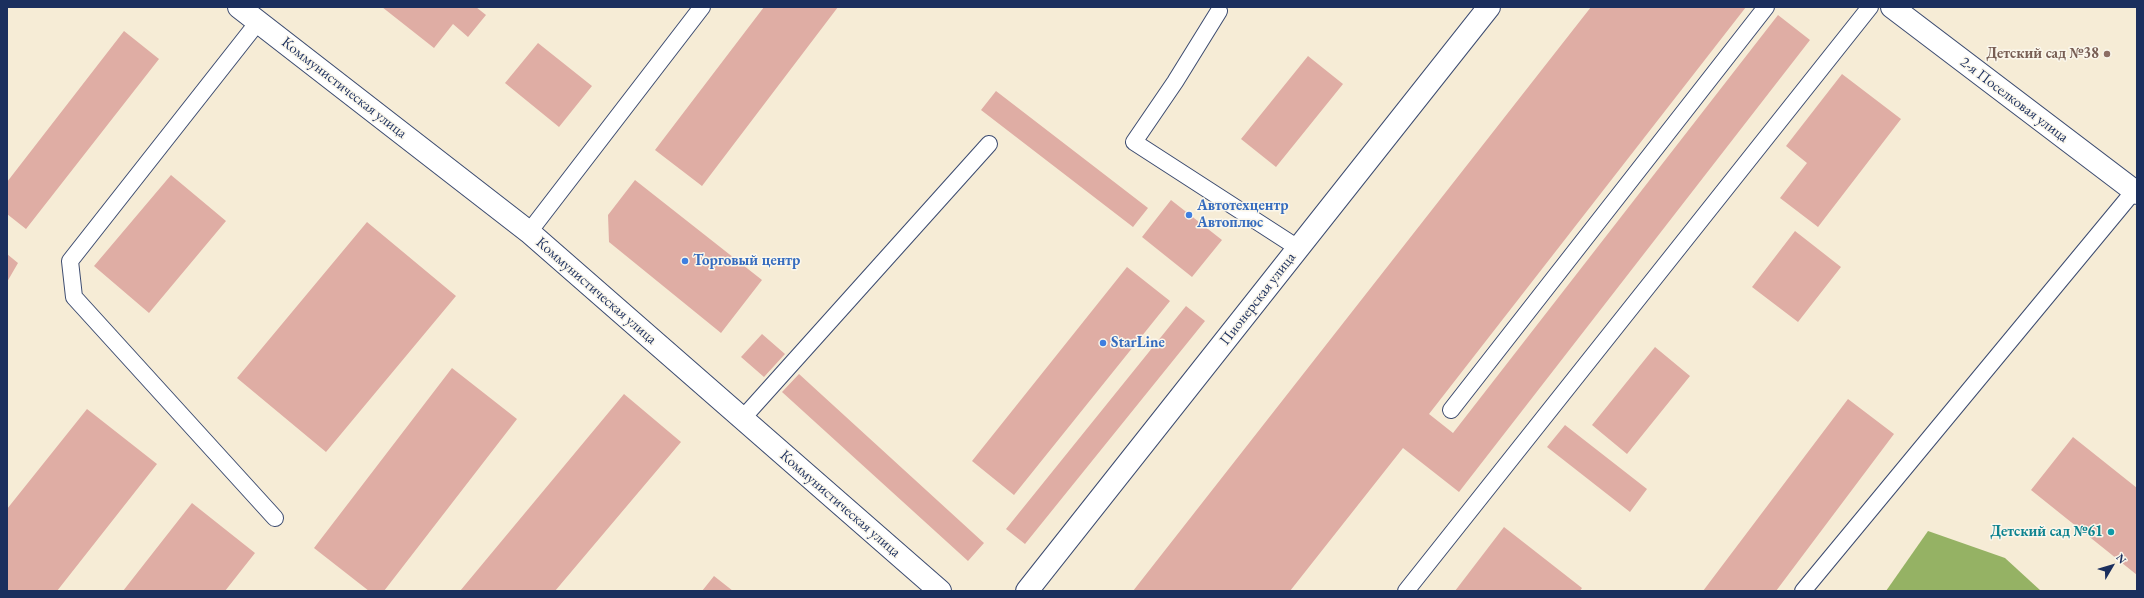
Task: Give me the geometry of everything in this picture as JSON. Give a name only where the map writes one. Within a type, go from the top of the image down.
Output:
[{"type":"street","name":"Коммунистическая улица","points":[[240,7],[529,232],[940,591]]},
{"type":"street","name":"Пионерская улица","points":[[1027,591],[1489,7]]},
{"type":"street","name":"2-я Поселковая улица","points":[[1892,7],[2136,192]]},
{"type":"lane","points":[[529,232],[702,7]]},
{"type":"lane","points":[[1451,410],[1766,7]]},
{"type":"lane","points":[[1406,591],[1870,7]]},
{"type":"lane","points":[[1219,11],[1175,82],[1134,142],[1298,248]]},
{"type":"lane","points":[[258,22],[70,261],[74,297],[275,518]]},
{"type":"lane","points":[[742,419],[989,144]]},
{"type":"lane","points":[[1803,591],[2136,192]]},
{"type":"green space","points":[[1928,531],[2005,558],[2041,591],[1886,591]]},
{"type":"building","points":[[382,7],[476,7],[486,15],[468,37],[453,24],[434,48]]},
{"type":"building","points":[[764,7],[838,7],[702,186],[655,150]]},
{"type":"building","points":[[1591,7],[1746,7],[1429,414],[1453,433],[1778,15],[1810,40],[1459,492],[1403,448],[1290,591],[1133,591]]},
{"type":"building","points":[[124,31],[159,59],[26,229],[7,214],[7,182]]},
{"type":"building","points":[[538,43],[592,86],[559,127],[505,83]]},
{"type":"building","points":[[1308,56],[1343,84],[1276,167],[1241,139]]},
{"type":"building","points":[[1842,74],[1901,119],[1818,227],[1780,198],[1807,163],[1786,146]]},
{"type":"building","points":[[996,91],[1148,208],[1133,227],[981,110]]},
{"type":"building","points":[[171,175],[226,221],[149,313],[94,266]]},
{"type":"building","name":"Торговый центр","points":[[635,180],[762,280],[721,333],[609,242],[608,215]]},
{"type":"building","points":[[1171,200],[1222,240],[1192,277],[1142,237]]},
{"type":"building","points":[[367,222],[456,296],[326,452],[237,378]]},
{"type":"building","points":[[1795,231],[1841,267],[1798,322],[1752,287]]},
{"type":"building","points":[[7,254],[18,263],[7,282]]},
{"type":"building","points":[[1127,267],[1170,301],[1014,495],[972,461]]},
{"type":"building","points":[[1186,306],[1205,321],[1025,544],[1006,529]]},
{"type":"building","points":[[762,334],[785,354],[764,377],[741,357]]},
{"type":"building","points":[[1655,347],[1690,376],[1627,454],[1592,425]]},
{"type":"building","points":[[452,368],[517,419],[384,591],[369,591],[314,548]]},
{"type":"building","points":[[799,374],[984,543],[968,561],[782,392]]},
{"type":"building","points":[[624,394],[681,442],[555,591],[460,591]]},
{"type":"building","points":[[1848,399],[1894,434],[1776,591],[1703,591]]},
{"type":"building","points":[[87,409],[157,464],[57,591],[7,591],[7,509]]},
{"type":"building","points":[[1565,425],[1647,489],[1630,512],[1547,447]]},
{"type":"building","name":"Детский сад №61","points":[[2073,437],[2137,488],[2137,575],[2031,490]]},
{"type":"building","points":[[192,503],[255,553],[225,591],[123,591]]},
{"type":"building","points":[[1504,527],[1582,588],[1580,591],[1455,591]]},
{"type":"building","points":[[714,576],[733,591],[702,591]]},
{"type":"place","name":"Детский сад №38","points":[[2107,54]]},
{"type":"place","name":"Автотехцентр Автоплюс","points":[[1189,215]]},
{"type":"place","name":"Торговый центр","points":[[685,261]]},
{"type":"place","name":"StarLine","points":[[1103,343]]},
{"type":"place","name":"Детский сад №61","points":[[2111,532]]}]
